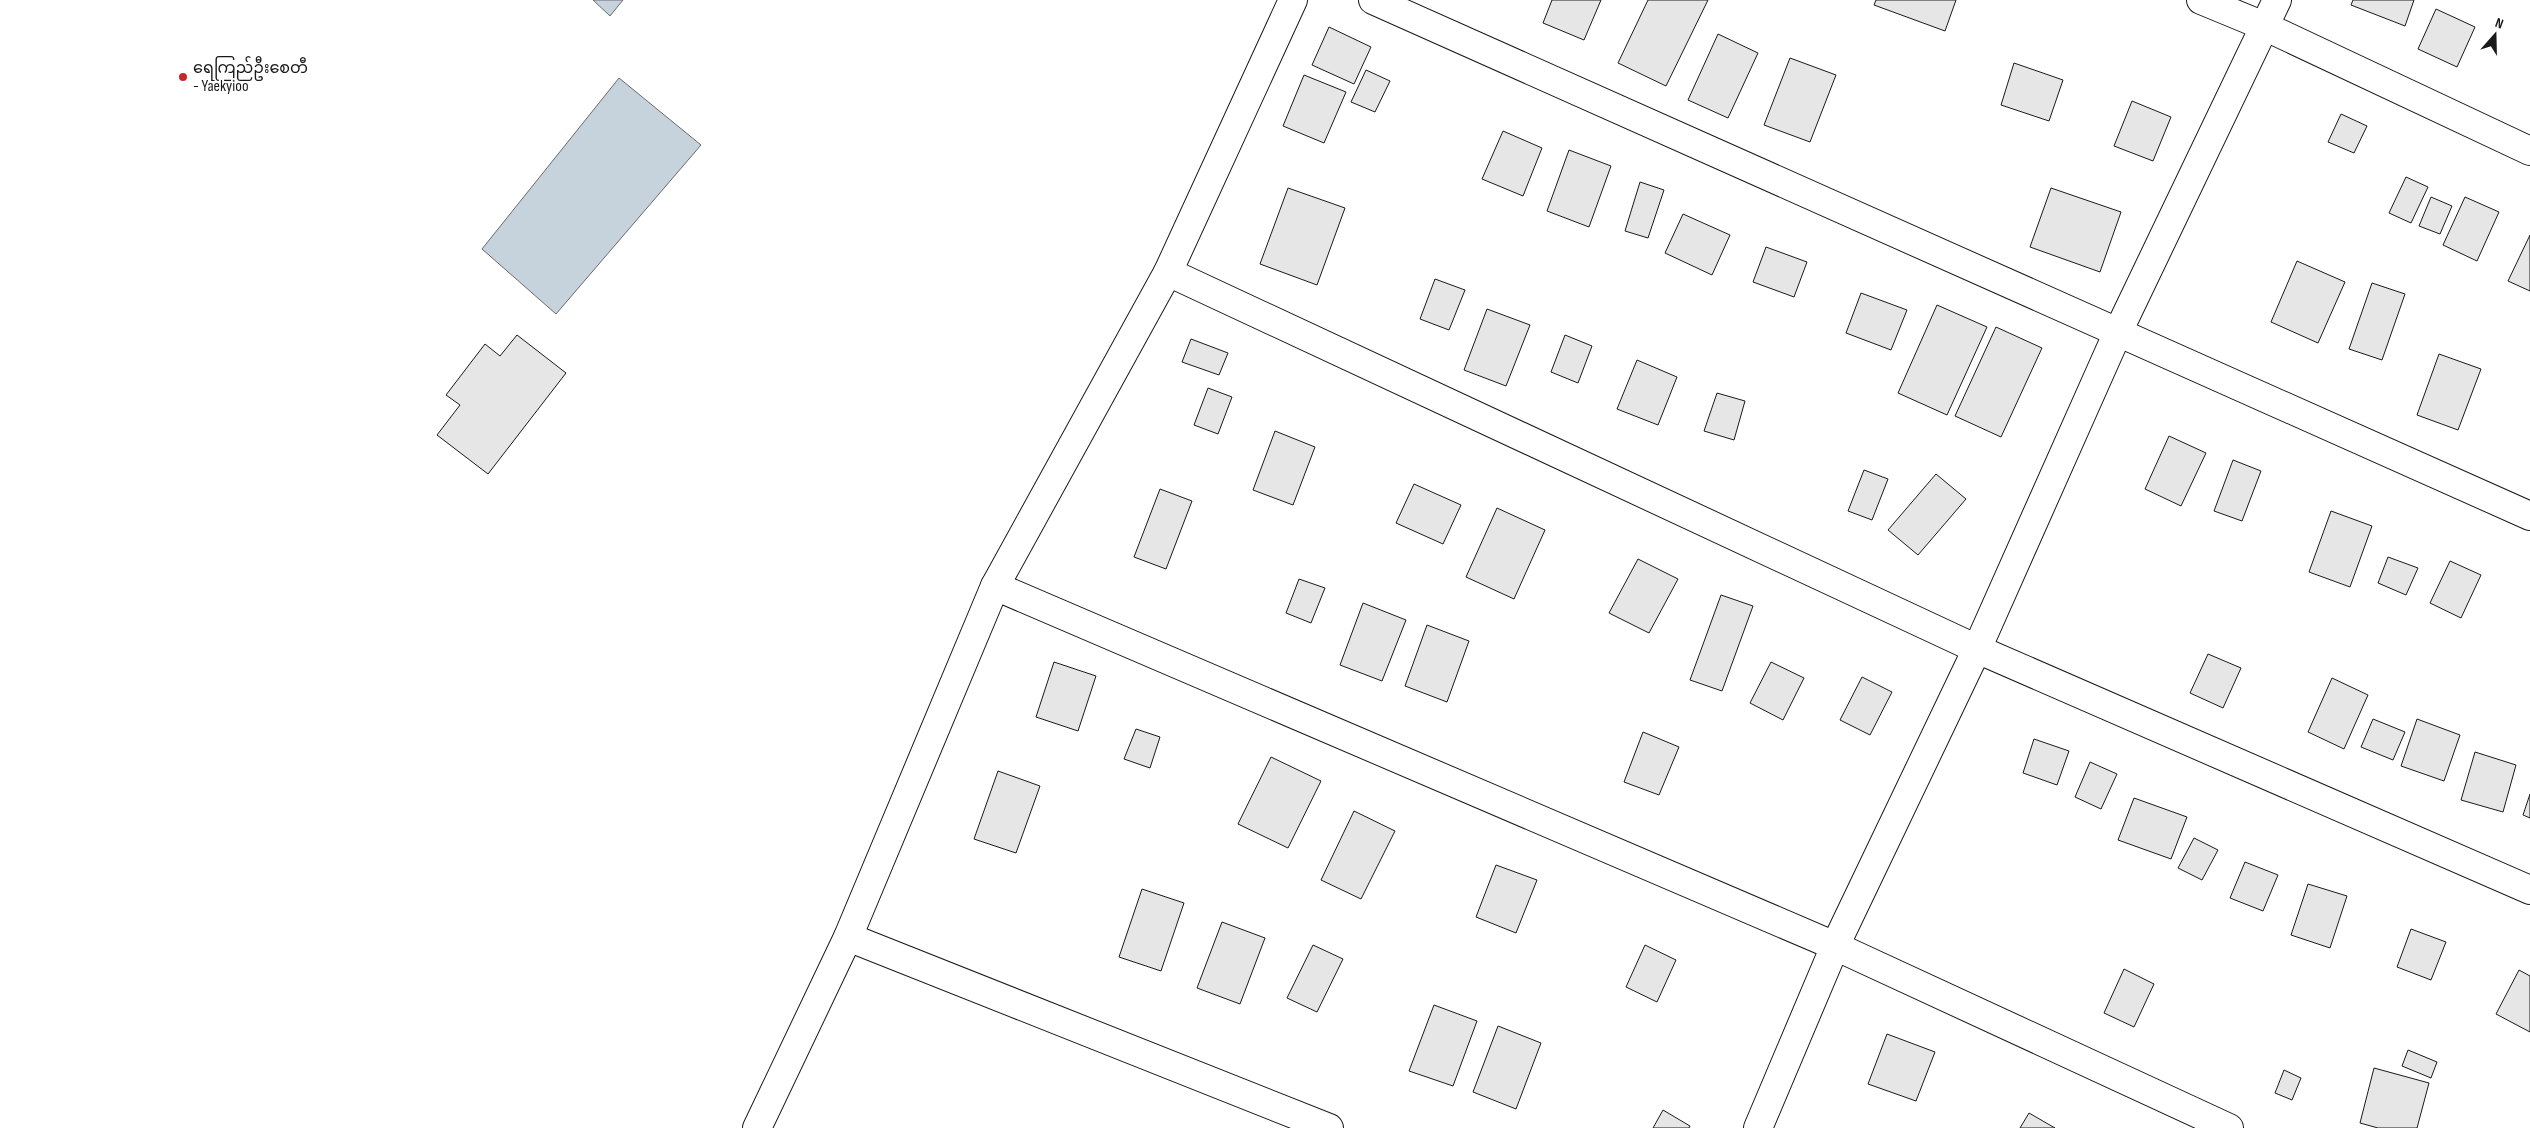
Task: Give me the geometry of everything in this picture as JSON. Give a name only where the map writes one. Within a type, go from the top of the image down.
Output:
[{"type":"street","points":[[756,1128],[848,937],[995,586],[1168,272],[1293,0]]},
{"type":"street","points":[[1373,0],[2530,516]]},
{"type":"street","points":[[2200,0],[2264,26],[2530,151]]},
{"type":"street","points":[[1758,1128],[1835,946],[1977,648],[2118,332],[2277,0]]},
{"type":"street","points":[[1168,272],[1977,648],[2530,890]]},
{"type":"street","points":[[995,586],[1835,946],[2229,1128]]},
{"type":"street","points":[[848,937],[1329,1128]]},
{"type":"shaded area","points":[[593,0],[623,0],[610,16]]},
{"type":"shaded area","points":[[619,78],[701,145],[556,314],[482,249]]},
{"type":"building","points":[[1552,0],[1601,0],[1584,40],[1543,23]]},
{"type":"building","points":[[1648,0],[1708,0],[1666,86],[1618,63]]},
{"type":"building","points":[[1876,0],[1956,0],[1945,31],[1874,5]]},
{"type":"building","points":[[2353,0],[2414,0],[2405,26],[2351,5]]},
{"type":"building","points":[[2436,9],[2475,27],[2457,67],[2418,49]]},
{"type":"building","points":[[1329,27],[1371,47],[1354,84],[1312,65]]},
{"type":"building","points":[[1718,34],[1758,53],[1728,118],[1688,100]]},
{"type":"building","points":[[1790,58],[1836,75],[1810,142],[1764,125]]},
{"type":"building","points":[[2014,63],[2063,80],[2049,121],[2001,105]]},
{"type":"building","points":[[1366,70],[1390,81],[1375,112],[1351,102]]},
{"type":"building","points":[[1304,75],[1346,92],[1324,143],[1283,126]]},
{"type":"building","points":[[2132,101],[2171,117],[2153,161],[2114,146]]},
{"type":"building","points":[[2341,114],[2367,126],[2354,153],[2328,142]]},
{"type":"building","points":[[1503,131],[1542,148],[1523,196],[1482,179]]},
{"type":"building","points":[[1569,150],[1611,166],[1589,227],[1547,211]]},
{"type":"building","points":[[2406,177],[2428,187],[2411,223],[2389,213]]},
{"type":"building","points":[[1640,182],[1664,190],[1648,238],[1625,231]]},
{"type":"building","points":[[1288,188],[1345,208],[1317,285],[1260,264]]},
{"type":"building","points":[[2051,188],[2121,212],[2100,272],[2030,247]]},
{"type":"building","points":[[2431,197],[2452,206],[2440,234],[2419,226]]},
{"type":"building","points":[[2465,197],[2499,212],[2477,261],[2443,245]]},
{"type":"building","points":[[1683,214],[1730,235],[1712,275],[1665,253]]},
{"type":"building","points":[[2530,235],[2530,291],[2508,281]]},
{"type":"building","points":[[1766,247],[1807,262],[1794,297],[1753,282]]},
{"type":"building","points":[[2297,261],[2345,282],[2318,343],[2271,322]]},
{"type":"building","points":[[1435,279],[1465,290],[1449,330],[1420,319]]},
{"type":"building","points":[[2372,283],[2405,294],[2382,360],[2349,349]]},
{"type":"building","points":[[1861,293],[1907,310],[1891,350],[1846,333]]},
{"type":"building","points":[[1937,305],[1987,327],[1947,415],[1898,393]]},
{"type":"building","points":[[1487,309],[1530,325],[1506,386],[1464,370]]},
{"type":"building","points":[[1996,327],[2042,348],[2001,437],[1955,416]]},
{"type":"building","points":[[517,335],[566,373],[488,474],[437,435],[460,405],[446,395],[485,344],[500,356]]},
{"type":"building","points":[[1565,335],[1592,346],[1578,383],[1551,372]]},
{"type":"building","points":[[1191,339],[1228,353],[1219,375],[1182,362]]},
{"type":"building","points":[[2439,354],[2481,369],[2458,430],[2417,415]]},
{"type":"building","points":[[1637,360],[1677,377],[1658,425],[1617,409]]},
{"type":"building","points":[[1208,388],[1232,397],[1218,434],[1194,425]]},
{"type":"building","points":[[1717,393],[1745,401],[1734,440],[1704,431]]},
{"type":"building","points":[[1275,431],[1315,447],[1293,505],[1253,490]]},
{"type":"building","points":[[2169,436],[2206,453],[2181,506],[2145,489]]},
{"type":"building","points":[[2233,460],[2261,471],[2242,521],[2214,511]]},
{"type":"building","points":[[1864,470],[1888,479],[1872,520],[1848,511]]},
{"type":"building","points":[[1936,474],[1966,499],[1918,555],[1888,530]]},
{"type":"building","points":[[1414,484],[1461,505],[1443,544],[1396,523]]},
{"type":"building","points":[[1160,489],[1192,501],[1166,569],[1134,557]]},
{"type":"building","points":[[1497,508],[1545,530],[1514,599],[1466,577]]},
{"type":"building","points":[[2331,511],[2372,526],[2350,587],[2309,572]]},
{"type":"building","points":[[2388,557],[2418,568],[2406,595],[2378,583]]},
{"type":"building","points":[[1638,559],[1678,579],[1649,633],[1609,613]]},
{"type":"building","points":[[2450,561],[2481,575],[2461,618],[2430,603]]},
{"type":"building","points":[[1299,579],[1325,588],[1311,623],[1286,613]]},
{"type":"building","points":[[1721,595],[1753,606],[1722,691],[1690,680]]},
{"type":"building","points":[[1363,603],[1406,620],[1382,681],[1340,665]]},
{"type":"building","points":[[1427,625],[1469,641],[1447,702],[1405,686]]},
{"type":"building","points":[[2208,654],[2241,668],[2223,708],[2190,693]]},
{"type":"building","points":[[1054,662],[1096,676],[1078,731],[1036,717]]},
{"type":"building","points":[[1771,662],[1804,678],[1783,720],[1750,703]]},
{"type":"building","points":[[1862,677],[1892,692],[1870,735],[1840,720]]},
{"type":"building","points":[[2332,678],[2368,695],[2344,749],[2308,732]]},
{"type":"building","points":[[2373,719],[2405,732],[2393,760],[2361,747]]},
{"type":"building","points":[[2417,719],[2460,735],[2444,781],[2401,766]]},
{"type":"building","points":[[1136,729],[1160,737],[1150,768],[1124,759]]},
{"type":"building","points":[[1643,732],[1679,747],[1659,795],[1624,782]]},
{"type":"building","points":[[2034,739],[2069,751],[2057,785],[2023,773]]},
{"type":"building","points":[[2475,752],[2516,765],[2503,812],[2461,800]]},
{"type":"building","points":[[1271,757],[1321,781],[1288,848],[1238,824]]},
{"type":"building","points":[[2090,762],[2117,774],[2101,809],[2075,797]]},
{"type":"building","points":[[998,771],[1040,786],[1016,853],[974,839]]},
{"type":"building","points":[[2530,794],[2530,818],[2523,815]]},
{"type":"building","points":[[2134,798],[2187,817],[2171,859],[2118,840]]},
{"type":"building","points":[[1354,811],[1395,831],[1361,899],[1321,880]]},
{"type":"building","points":[[2194,838],[2218,850],[2202,880],[2178,868]]},
{"type":"building","points":[[2245,862],[2278,875],[2263,911],[2230,898]]},
{"type":"building","points":[[1496,865],[1537,880],[1516,933],[1476,917]]},
{"type":"building","points":[[2308,884],[2347,896],[2330,948],[2291,935]]},
{"type":"building","points":[[1142,889],[1184,903],[1161,971],[1119,957]]},
{"type":"building","points":[[1222,922],[1265,938],[1240,1004],[1197,988]]},
{"type":"building","points":[[2411,929],[2446,942],[2431,980],[2397,967]]},
{"type":"building","points":[[1313,945],[1343,959],[1317,1012],[1287,998]]},
{"type":"building","points":[[1645,945],[1676,960],[1657,1002],[1626,987]]},
{"type":"building","points":[[2124,969],[2154,984],[2134,1027],[2104,1013]]},
{"type":"building","points":[[2519,970],[2530,976],[2530,1032],[2496,1014]]},
{"type":"building","points":[[1434,1005],[1477,1021],[1453,1086],[1409,1071]]},
{"type":"building","points":[[1498,1026],[1541,1043],[1516,1109],[1473,1092]]},
{"type":"building","points":[[1887,1034],[1935,1052],[1916,1101],[1868,1084]]},
{"type":"building","points":[[2408,1050],[2437,1062],[2431,1078],[2402,1066]]},
{"type":"building","points":[[2374,1068],[2429,1083],[2417,1128],[2378,1128],[2360,1123]]},
{"type":"building","points":[[2284,1070],[2301,1078],[2292,1100],[2275,1093]]},
{"type":"building","points":[[1663,1110],[1690,1126],[1689,1128],[1653,1128]]},
{"type":"building","points":[[2029,1113],[2055,1128],[2020,1128]]},
{"type":"place","name":"ရေကြည်ဦးစေတီ - Yaekyioo","points":[[183,77]]}]
